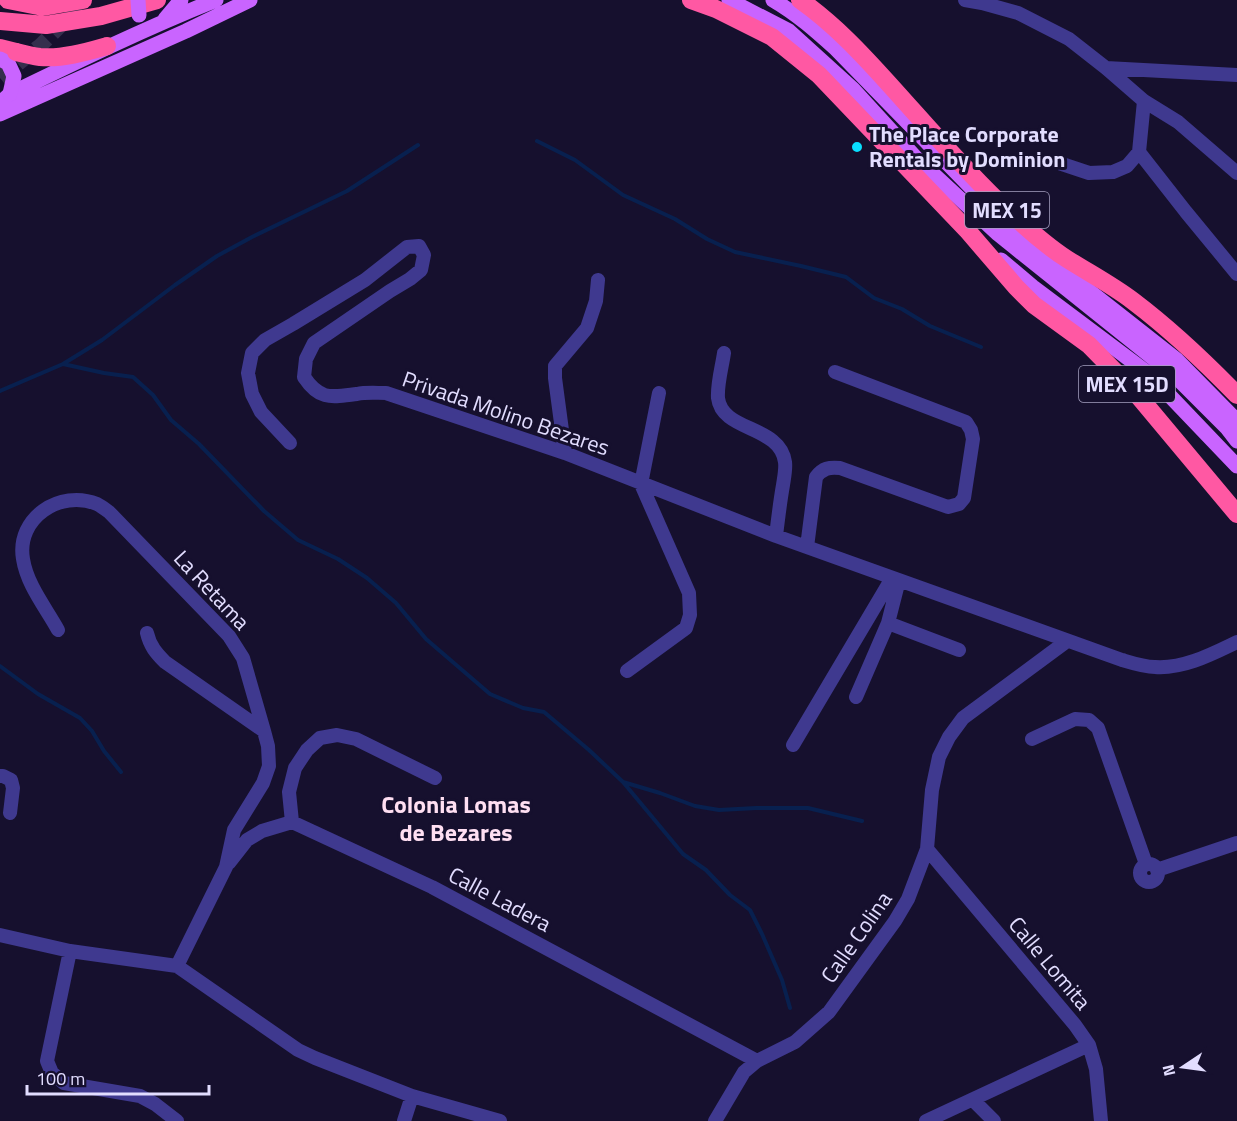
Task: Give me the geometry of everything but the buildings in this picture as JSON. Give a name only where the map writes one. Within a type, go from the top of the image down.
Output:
[{"type":"highway","points":[[8,0],[43,7],[83,0]]},
{"type":"highway","points":[[0,21],[46,25],[101,16],[157,0]]},
{"type":"highway","name":"MEX 15","points":[[691,0],[716,9],[772,37],[819,75],[967,230]]},
{"type":"highway","name":"MEX 15","points":[[800,0],[819,13],[843,35],[1004,207],[1026,227],[1067,259],[1132,300],[1195,353],[1237,395]]},
{"type":"highway","points":[[5,53],[53,57],[83,53],[107,46]]},
{"type":"highway","name":"MEX 15D","points":[[967,230],[1034,305],[1089,345],[1135,392],[1237,514]]},
{"type":"main road","points":[[129,36],[139,15],[138,0]]},
{"type":"main road","points":[[163,21],[181,0]]},
{"type":"main road","points":[[5,98],[107,46],[216,0]]},
{"type":"main road","points":[[0,114],[250,0]]},
{"type":"main road","points":[[729,0],[789,31],[853,89],[917,159],[998,234],[1174,375],[1237,441]]},
{"type":"main road","points":[[773,0],[811,26],[836,49],[1029,247],[1050,266],[1088,291],[1177,360],[1237,421]]},
{"type":"main road","points":[[5,53],[14,76],[5,98]]},
{"type":"main road","name":"MEX 15","points":[[967,230],[1033,287],[1149,374],[1237,466]]},
{"type":"street","points":[[965,0],[1018,13],[1069,39],[1144,101],[1178,122],[1237,173]]},
{"type":"street","points":[[1106,68],[1237,75]]},
{"type":"street","points":[[1059,163],[1089,173],[1113,172],[1127,166],[1139,152],[1144,101]]},
{"type":"street","points":[[1139,152],[1237,274]]},
{"type":"street","name":"Privada Molino Bezares","points":[[290,443],[261,412],[252,394],[248,373],[252,353],[265,340],[365,280],[406,247],[419,246],[424,255],[421,270],[314,343],[306,359],[304,377],[311,388],[328,397],[358,393],[386,393],[565,453],[776,536],[1122,660],[1156,668],[1178,665],[1208,656],[1237,642]]},
{"type":"street","points":[[565,453],[555,366],[587,328],[596,301],[598,280]]},
{"type":"street","points":[[724,352],[718,400],[723,411],[732,419],[774,440],[782,452],[785,463],[776,536]]},
{"type":"street","points":[[807,547],[816,477],[822,469],[840,468],[948,507],[959,504],[964,498],[973,439],[966,422],[835,372]]},
{"type":"street","points":[[627,671],[686,628],[690,615],[690,593],[641,484],[659,393]]},
{"type":"street","name":"La Retama","points":[[58,630],[29,579],[23,558],[23,540],[30,524],[45,509],[64,501],[84,501],[98,504],[109,512],[230,636],[243,658],[268,746],[269,766],[263,783],[234,830],[226,867],[177,966]]},
{"type":"street","points":[[856,697],[888,623],[896,579]]},
{"type":"street","points":[[793,745],[896,579]]},
{"type":"street","points":[[888,623],[959,650]]},
{"type":"street","points":[[147,633],[155,652],[165,662],[264,731]]},
{"type":"street","name":"Calle Colina","points":[[715,1121],[744,1072],[757,1061],[795,1042],[829,1012],[895,921],[908,899],[927,849],[932,790],[939,757],[963,718],[1067,641]]},
{"type":"street","points":[[1032,739],[1075,719],[1089,720],[1098,728],[1152,867],[1237,843]]},
{"type":"street","points":[[226,867],[247,840],[261,831],[292,822],[289,792],[295,768],[307,750],[320,738],[337,735],[356,739],[435,778]]},
{"type":"street","points":[[0,776],[11,780],[13,788],[10,813]]},
{"type":"street","name":"Calle Ladera","points":[[292,822],[432,887],[757,1061]]},
{"type":"street","name":"Calle Lomita","points":[[927,849],[1075,1025],[1089,1045],[1096,1069],[1101,1121]]},
{"type":"street","points":[[0,935],[70,951],[177,966],[298,1050],[412,1096],[500,1121]]},
{"type":"street","points":[[70,951],[47,1061],[52,1073],[64,1083],[140,1096],[177,1121]]},
{"type":"street","points":[[926,1121],[1089,1045]]},
{"type":"street","points":[[404,1121],[412,1096]]},
{"type":"street","points":[[973,1100],[994,1121]]},
{"type":"waterway","points":[[537,141],[575,160],[623,195],[675,219],[707,239],[735,252],[846,277],[874,298],[902,309],[930,326],[981,347]]},
{"type":"waterway","points":[[0,391],[63,364],[102,340],[217,256],[347,191],[418,145]]},
{"type":"waterway","points":[[63,364],[133,377],[153,395],[171,420],[199,444],[264,511],[298,540],[338,559],[367,578],[396,603],[426,639],[490,694],[523,708],[544,712],[589,750],[623,782],[683,854],[706,870],[730,895],[750,910],[782,980],[790,1008]]},
{"type":"waterway","points":[[0,666],[38,694],[80,718],[121,772]]},
{"type":"waterway","points":[[623,782],[695,806],[719,810],[808,808],[862,821]]},
{"type":"tunnel","points":[[0,78],[41,45],[86,0]]},
{"type":"place","name":"The Place Corporate Rentals by Dominion","points":[[857,147]]},
{"type":"district","name":"Colonia Lomas de Bezares","points":[[456,818]]}]
